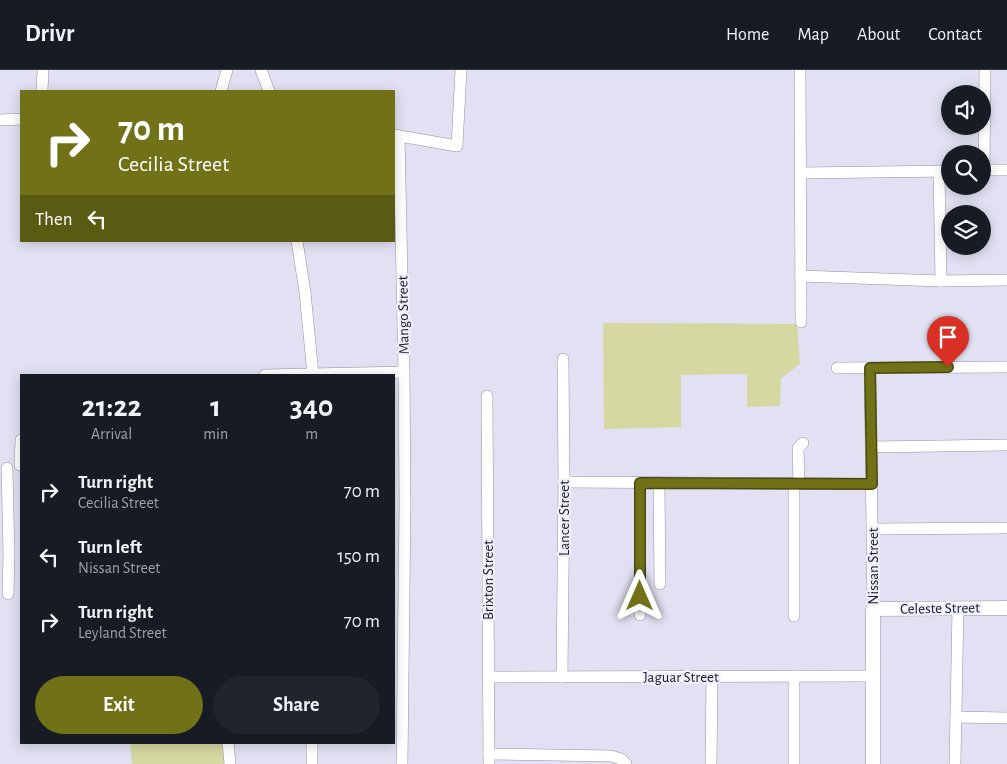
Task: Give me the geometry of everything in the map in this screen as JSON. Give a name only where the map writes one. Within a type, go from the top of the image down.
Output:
[{"type":"street","points":[[42,90],[43,70]]},
{"type":"street","points":[[222,90],[227,70]]},
{"type":"street","points":[[261,70],[269,90]]},
{"type":"street","points":[[396,136],[457,146],[461,70]]},
{"type":"street","points":[[800,70],[801,322]]},
{"type":"street","points":[[984,145],[985,70]]},
{"type":"street","points":[[0,120],[20,119]]},
{"type":"street","name":"Mango Street","points":[[396,136],[404,372],[405,504],[402,764]]},
{"type":"street","points":[[991,170],[1007,170]]},
{"type":"street","points":[[800,173],[941,171]]},
{"type":"street","points":[[941,281],[944,195]]},
{"type":"street","points":[[297,242],[305,292],[313,374],[404,372]]},
{"type":"street","points":[[801,276],[941,281],[1007,280]]},
{"type":"street","name":"Lancer Street","points":[[562,677],[563,359]]},
{"type":"street","points":[[837,368],[1007,367]]},
{"type":"street","name":"Nissan Street","points":[[870,368],[873,529],[873,764]]},
{"type":"street","name":"Brixton Street","points":[[487,396],[489,759]]},
{"type":"street","points":[[794,616],[798,448],[803,443]]},
{"type":"street","points":[[872,447],[1007,446]]},
{"type":"street","points":[[8,594],[10,554],[3,468],[20,465]]},
{"type":"street","points":[[564,482],[872,484]]},
{"type":"street","points":[[659,482],[660,584]]},
{"type":"street","points":[[640,483],[640,615]]},
{"type":"street","points":[[873,529],[1007,528]]},
{"type":"street","points":[[955,764],[958,608]]},
{"type":"street","name":"Celeste Street","points":[[873,609],[1007,608]]},
{"type":"street","points":[[711,764],[712,676]]},
{"type":"street","points":[[794,676],[794,764]]},
{"type":"street","name":"Jaguar Street","points":[[489,677],[873,676]]},
{"type":"street","points":[[956,717],[1007,718]]},
{"type":"street","points":[[228,744],[230,764]]},
{"type":"street","points":[[312,744],[312,764]]},
{"type":"street","points":[[489,759],[611,756],[621,759],[626,764]]},
{"type":"green space","points":[[603,323],[797,324],[800,364],[781,378],[780,406],[747,407],[747,374],[681,375],[681,427],[604,429]]},
{"type":"green space","points":[[130,744],[224,744],[226,764],[132,764]]},
{"type":"route","points":[[640,596],[640,483],[872,484],[870,368],[948,367]]}]
